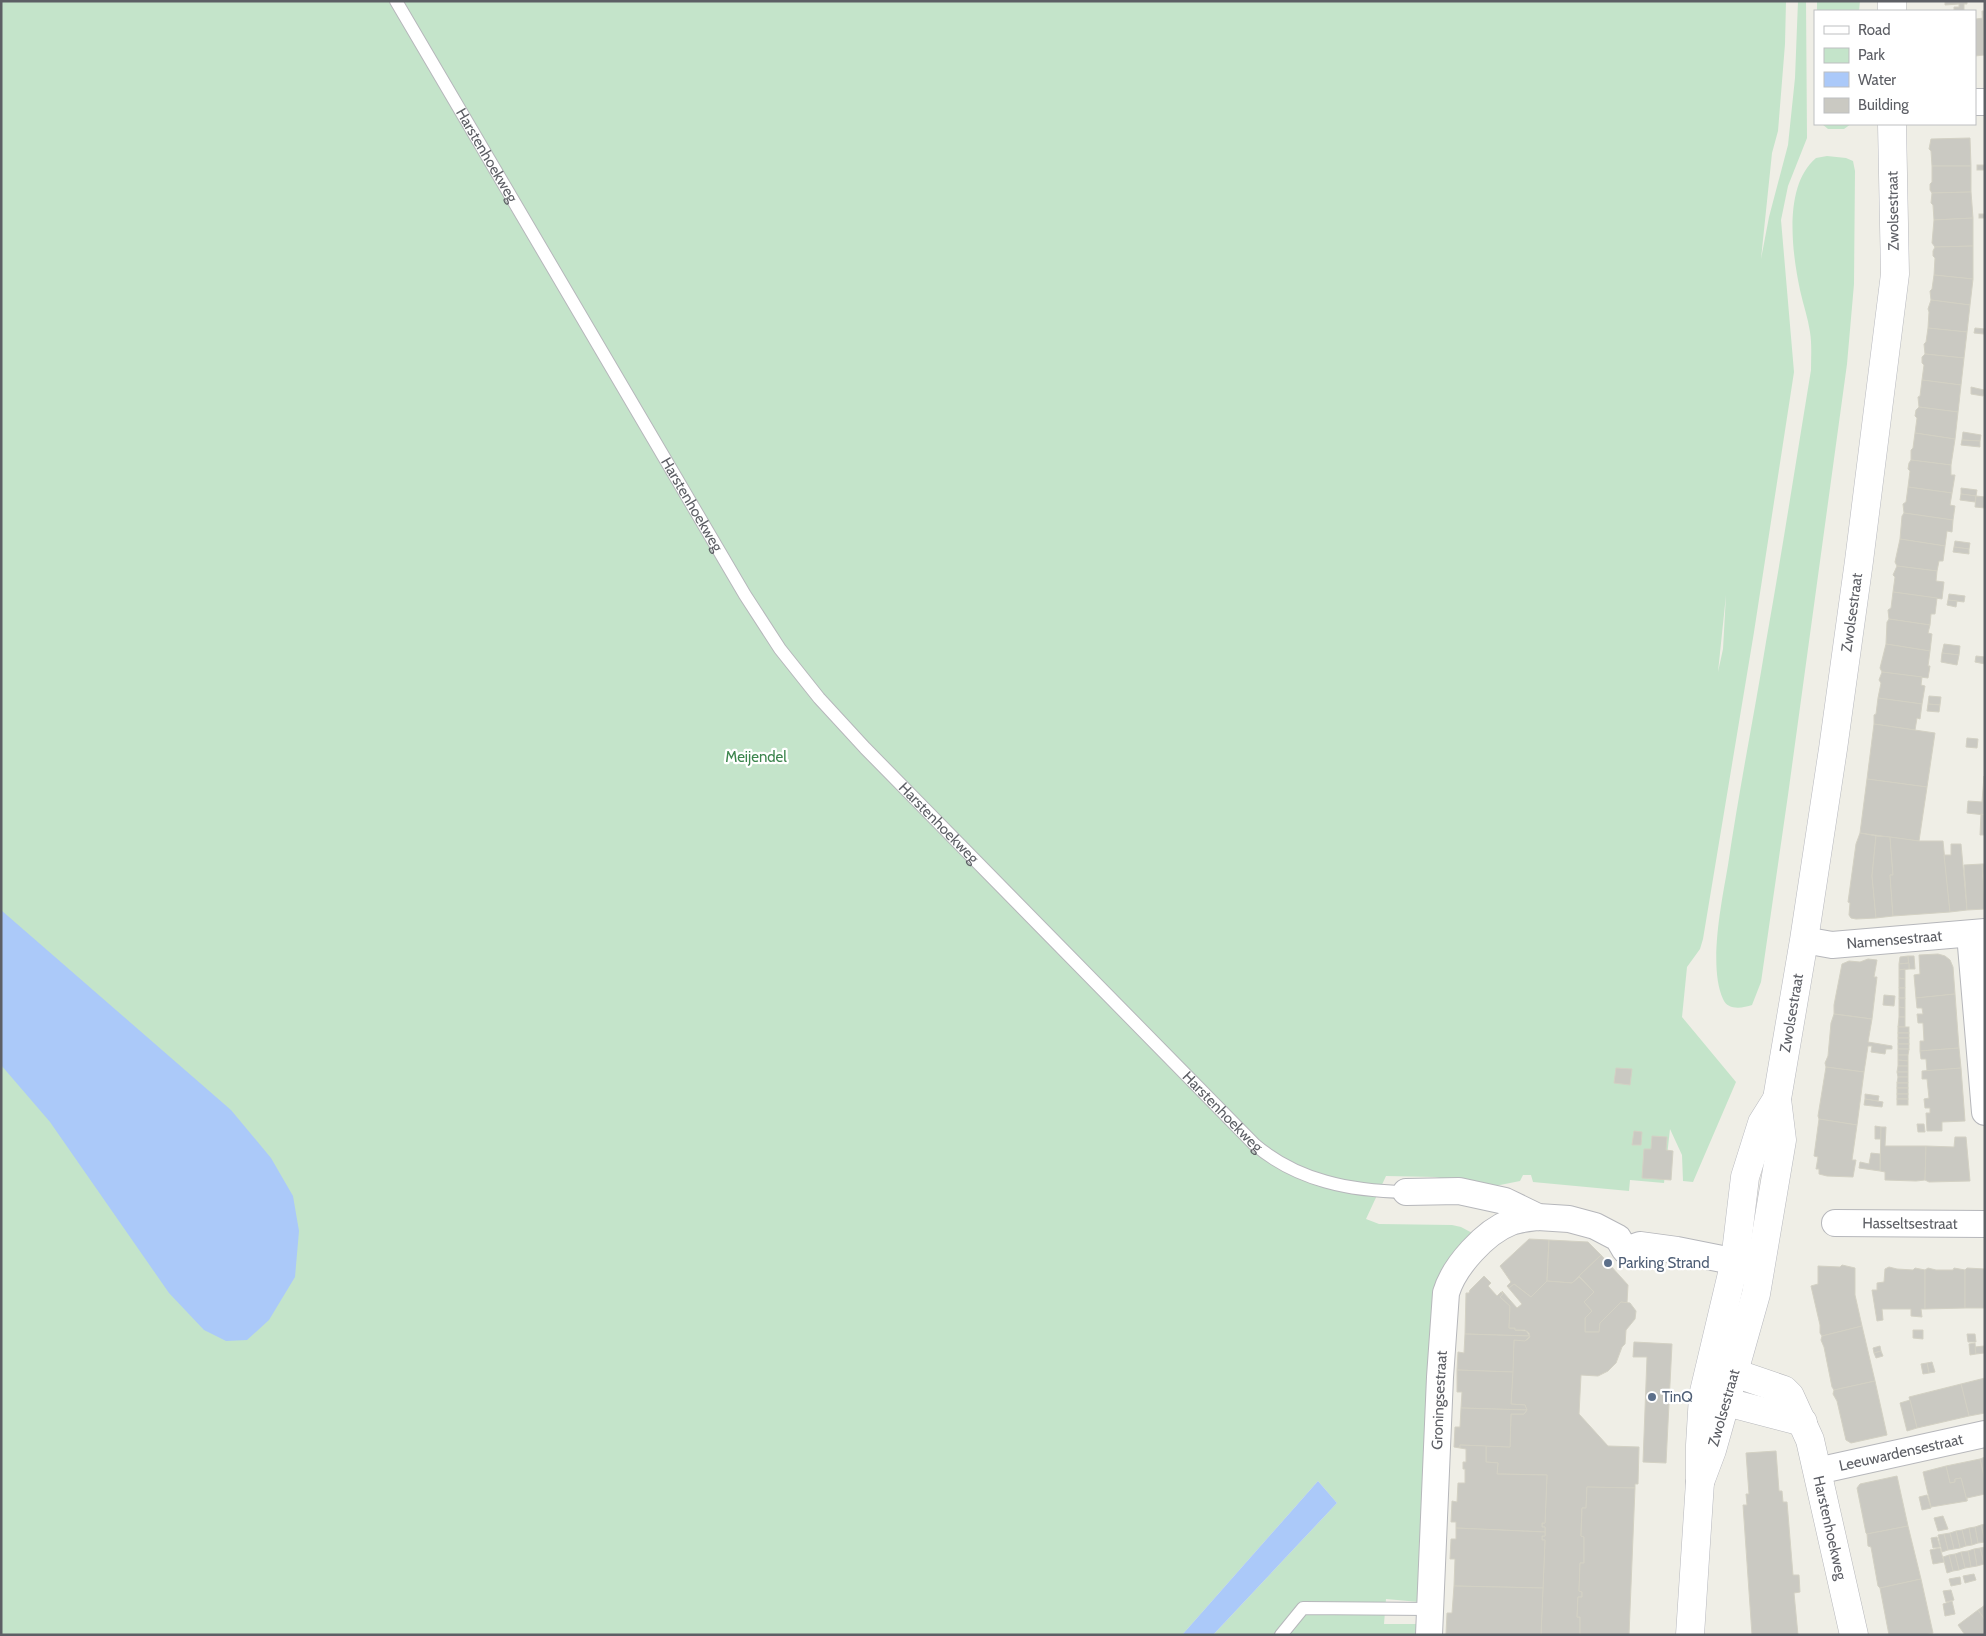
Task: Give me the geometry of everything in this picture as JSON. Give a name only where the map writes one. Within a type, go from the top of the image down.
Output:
[{"type":"main road","name":"Zwolsestraat","points":[[1722,1369],[1756,1294],[1782,1140],[1777,1099],[1804,940],[1858,570],[1895,274],[1892,125]]},
{"type":"main road","name":"Zwolsestraat","points":[[1690,1635],[1700,1482],[1712,1450],[1715,1399],[1722,1369],[1746,1177],[1762,1123],[1777,1099]]},
{"type":"main road","name":"Harstenhoekweg","points":[[1722,1369],[1784,1390],[1790,1396],[1810,1440],[1854,1635]]},
{"type":"main road","points":[[1715,1399],[1802,1422]]},
{"type":"street","name":"Namensestraat","points":[[1804,940],[1832,945],[1977,933]]},
{"type":"street","points":[[1977,933],[1985,1112]]},
{"type":"street","name":"Harstenhoekweg","points":[[1406,1192],[1459,1191],[1504,1201],[1538,1217],[1570,1219],[1595,1226],[1618,1238],[1625,1250],[1640,1245],[1676,1250],[1761,1267]]},
{"type":"street","name":"Groningsestraat","points":[[1429,1635],[1440,1377],[1446,1293],[1450,1280],[1475,1248],[1511,1222],[1538,1217]]},
{"type":"street","name":"Hasseltsestraat","points":[[1835,1223],[1985,1224]]},
{"type":"street","name":"Leeuwardensestraat","points":[[1817,1471],[1985,1434]]},
{"type":"lane","name":"Harstenhoekweg","points":[[396,1],[745,595],[780,649],[819,698],[872,755],[1254,1144],[1269,1157],[1287,1167],[1323,1182],[1373,1191],[1406,1192]]},
{"type":"lane","points":[[1280,1635],[1303,1608],[1430,1609]]},
{"type":"green space","name":"Meijendel","points":[[1,1],[1786,1],[1785,44],[1778,131],[1772,153],[1761,259],[1769,217],[1788,145],[1795,78],[1798,1],[1806,1],[1807,138],[1788,186],[1781,220],[1794,372],[1754,632],[1703,939],[1700,949],[1687,967],[1682,1017],[1736,1082],[1693,1182],[1683,1181],[1682,1155],[1670,1129],[1664,1183],[1630,1180],[1629,1191],[1533,1182],[1531,1175],[1523,1175],[1520,1181],[1490,1187],[1435,1177],[1386,1176],[1366,1219],[1379,1224],[1452,1225],[1461,1227],[1476,1235],[1443,1276],[1419,1602],[1386,1599],[1384,1624],[1419,1624],[1418,1635],[1213,1635],[1337,1503],[1318,1481],[1182,1635],[1,1635]],"holes":[[[1726,595],[1723,649],[1718,672]]]},
{"type":"green space","points":[[1817,1],[1860,1],[1859,10],[1817,10]]},
{"type":"green space","points":[[1823,125],[1850,125],[1844,129],[1828,129]]},
{"type":"green space","points":[[1827,156],[1846,158],[1853,161],[1855,171],[1854,284],[1847,364],[1761,982],[1752,1005],[1736,1008],[1725,1003],[1719,985],[1716,952],[1718,933],[1811,370],[1810,332],[1794,257],[1794,202],[1798,185],[1806,170],[1816,158]]},
{"type":"water","points":[[1,910],[231,1110],[271,1158],[293,1196],[299,1231],[295,1277],[269,1320],[247,1340],[226,1341],[204,1330],[169,1293],[50,1122],[1,1065]]},
{"type":"water","points":[[1318,1481],[1337,1503],[1213,1635],[1182,1635]]},
{"type":"building","points":[[1945,1],[1967,1],[1967,4],[1964,4],[1964,10],[1954,10],[1954,7],[1959,7],[1959,4],[1945,5]]},
{"type":"building","points":[[1982,11],[1985,11],[1985,55],[1984,55]]},
{"type":"building","points":[[1983,18],[1984,55],[1976,56],[1976,19]]},
{"type":"building","points":[[1970,138],[1971,166],[1932,166],[1931,151],[1929,149],[1931,139]]},
{"type":"building","points":[[1977,165],[1985,165],[1985,170],[1977,170]]},
{"type":"building","points":[[1932,166],[1971,166],[1971,192],[1932,193],[1930,184],[1932,182]]},
{"type":"building","points":[[1971,192],[1973,218],[1934,220],[1933,205],[1931,203],[1932,193]]},
{"type":"building","points":[[1979,214],[1985,214],[1985,218],[1979,218]]},
{"type":"building","points":[[1973,218],[1973,246],[1935,247],[1932,243],[1934,220]]},
{"type":"building","points":[[1973,246],[1973,279],[1934,275],[1935,258],[1933,251],[1935,247]]},
{"type":"building","points":[[1934,275],[1973,279],[1970,305],[1931,300],[1930,291]]},
{"type":"building","points":[[1931,300],[1970,305],[1967,332],[1928,328],[1928,309]]},
{"type":"building","points":[[1928,328],[1967,332],[1964,358],[1925,354],[1924,344]]},
{"type":"building","points":[[1975,328],[1985,329],[1984,334],[1974,333]]},
{"type":"building","points":[[1925,354],[1964,358],[1961,385],[1922,380],[1924,365],[1922,357]]},
{"type":"building","points":[[1922,380],[1961,385],[1958,412],[1919,407],[1918,397],[1920,396]]},
{"type":"building","points":[[1971,387],[1984,390],[1983,396],[1971,394]]},
{"type":"building","points":[[1919,407],[1958,412],[1955,439],[1915,433],[1917,418],[1915,416],[1916,410]]},
{"type":"building","points":[[1963,432],[1981,435],[1980,441],[1962,440]]},
{"type":"building","points":[[1915,433],[1955,439],[1951,465],[1911,460]]},
{"type":"building","points":[[1962,440],[1980,441],[1980,447],[1961,445]]},
{"type":"building","points":[[1911,460],[1951,465],[1951,475],[1955,475],[1952,493],[1908,487],[1910,471],[1908,469]]},
{"type":"building","points":[[1908,487],[1952,493],[1950,505],[1955,506],[1953,520],[1904,513],[1903,504],[1906,502]]},
{"type":"building","points":[[1961,488],[1977,490],[1976,496],[1961,494]]},
{"type":"building","points":[[1961,494],[1976,496],[1975,502],[1960,500]]},
{"type":"building","points":[[1976,496],[1985,497],[1985,508],[1975,507]]},
{"type":"building","points":[[1904,513],[1953,520],[1952,532],[1947,531],[1945,546],[1900,539],[1902,516]]},
{"type":"building","points":[[1900,539],[1945,546],[1943,561],[1939,561],[1937,571],[1897,566],[1895,562]]},
{"type":"building","points":[[1955,541],[1970,543],[1969,549],[1954,547]]},
{"type":"building","points":[[1954,547],[1969,549],[1969,554],[1953,552]]},
{"type":"building","points":[[1897,566],[1937,571],[1936,581],[1944,582],[1942,599],[1893,592],[1895,577],[1893,575]]},
{"type":"building","points":[[1893,592],[1937,598],[1935,614],[1931,614],[1930,625],[1889,619],[1888,610],[1891,608]]},
{"type":"building","points":[[1949,594],[1965,596],[1964,602],[1948,600]]},
{"type":"building","points":[[1948,600],[1957,601],[1956,607],[1947,605]]},
{"type":"building","points":[[1889,619],[1930,625],[1928,633],[1932,634],[1930,651],[1886,644],[1887,622]]},
{"type":"building","points":[[1886,644],[1930,651],[1928,678],[1882,672],[1880,668]]},
{"type":"building","points":[[1944,644],[1960,646],[1959,655],[1942,653]]},
{"type":"building","points":[[1942,653],[1959,655],[1957,665],[1941,662]]},
{"type":"building","points":[[1976,656],[1985,657],[1985,664],[1975,662]]},
{"type":"building","points":[[1882,672],[1922,677],[1921,685],[1925,686],[1922,704],[1878,698],[1881,683],[1879,680]]},
{"type":"building","points":[[1929,696],[1941,697],[1940,705],[1928,704]]},
{"type":"building","points":[[1878,698],[1922,704],[1920,719],[1917,718],[1915,730],[1874,724]]},
{"type":"building","points":[[1928,704],[1940,705],[1939,712],[1927,711]]},
{"type":"building","points":[[1874,724],[1935,733],[1927,787],[1867,779]]},
{"type":"building","points":[[1967,738],[1978,739],[1977,748],[1966,747]]},
{"type":"building","points":[[1984,776],[1985,815],[1967,813],[1968,801],[1982,802]]},
{"type":"building","points":[[1867,779],[1927,787],[1919,841],[1860,833]]},
{"type":"building","points":[[1981,814],[1985,815],[1985,835],[1980,835]]},
{"type":"building","points":[[1860,833],[1876,836],[1872,876],[1876,918],[1856,919],[1851,918],[1849,915],[1850,903],[1848,902],[1856,844]]},
{"type":"building","points":[[1876,836],[1890,837],[1893,875],[1890,875],[1893,916],[1876,918],[1872,876]]},
{"type":"building","points":[[1890,837],[1919,841],[1943,841],[1950,912],[1893,916],[1890,875],[1893,875]]},
{"type":"building","points":[[1951,844],[1961,844],[1967,910],[1950,912],[1944,855],[1951,855]]},
{"type":"building","points":[[1982,864],[1985,909],[1967,910],[1964,865]]},
{"type":"building","points":[[1982,864],[1985,864],[1985,895]]},
{"type":"building","points":[[1938,954],[1950,960],[1953,967],[1955,994],[1916,998],[1914,975],[1920,974],[1919,955]]},
{"type":"building","points":[[1908,956],[1909,963],[1899,964],[1900,957]]},
{"type":"building","points":[[1908,956],[1914,956],[1915,969],[1909,969]]},
{"type":"building","points":[[1868,959],[1877,960],[1874,977],[1877,977],[1872,1019],[1834,1014],[1842,964],[1849,961],[1860,962]]},
{"type":"building","points":[[1909,963],[1909,969],[1899,970],[1899,964]]},
{"type":"building","points":[[1905,969],[1905,979],[1899,978],[1899,970]]},
{"type":"building","points":[[1899,978],[1905,979],[1905,988],[1899,988]]},
{"type":"building","points":[[1899,988],[1905,988],[1905,998],[1899,998]]},
{"type":"building","points":[[1955,994],[1959,1048],[1920,1051],[1920,1041],[1924,1041],[1923,1023],[1918,1023],[1917,1014],[1923,1014],[1922,1008],[1917,1008],[1916,998]]},
{"type":"building","points":[[1884,995],[1895,996],[1894,1006],[1883,1005]]},
{"type":"building","points":[[1899,998],[1905,998],[1905,1008],[1899,1007]]},
{"type":"building","points":[[1899,1007],[1905,1008],[1905,1017],[1899,1017]]},
{"type":"building","points":[[1834,1014],[1872,1019],[1868,1042],[1892,1046],[1892,1049],[1886,1049],[1885,1054],[1871,1052],[1872,1046],[1868,1046],[1864,1072],[1826,1067],[1831,1023]]},
{"type":"building","points":[[1899,1017],[1905,1017],[1905,1027],[1898,1027]]},
{"type":"building","points":[[1898,1027],[1909,1027],[1909,1033],[1898,1033]]},
{"type":"building","points":[[1898,1033],[1909,1033],[1909,1038],[1898,1038]]},
{"type":"building","points":[[1898,1038],[1909,1038],[1909,1044],[1898,1044]]},
{"type":"building","points":[[1898,1044],[1909,1044],[1909,1049],[1898,1049]]},
{"type":"building","points":[[1959,1048],[1961,1068],[1927,1071],[1926,1059],[1921,1059],[1920,1051]]},
{"type":"building","points":[[1898,1049],[1909,1049],[1908,1055],[1898,1055]]},
{"type":"building","points":[[1898,1055],[1908,1055],[1908,1061],[1898,1060]]},
{"type":"building","points":[[1898,1060],[1908,1061],[1908,1066],[1898,1066]]},
{"type":"building","points":[[1898,1066],[1908,1066],[1908,1072],[1897,1072]]},
{"type":"building","points":[[1826,1067],[1864,1072],[1857,1125],[1819,1119]]},
{"type":"building","points":[[1616,1068],[1632,1069],[1630,1085],[1614,1083]]},
{"type":"building","points":[[1961,1068],[1965,1121],[1942,1122],[1942,1131],[1927,1131],[1926,1113],[1930,1113],[1930,1108],[1925,1108],[1924,1099],[1929,1098],[1927,1079],[1922,1079],[1922,1071]]},
{"type":"building","points":[[1897,1072],[1908,1072],[1908,1077],[1898,1077]]},
{"type":"building","points":[[1898,1077],[1908,1077],[1908,1083],[1897,1083]]},
{"type":"building","points":[[1897,1083],[1908,1083],[1908,1088],[1897,1088]]},
{"type":"building","points":[[1897,1088],[1908,1088],[1908,1094],[1897,1094]]},
{"type":"building","points":[[1865,1094],[1879,1096],[1878,1101],[1865,1099]]},
{"type":"building","points":[[1897,1094],[1908,1094],[1908,1099],[1897,1099]]},
{"type":"building","points":[[1865,1099],[1883,1102],[1882,1107],[1864,1105]]},
{"type":"building","points":[[1897,1099],[1908,1099],[1908,1105],[1897,1105]]},
{"type":"building","points":[[1819,1119],[1857,1125],[1852,1160],[1856,1160],[1853,1177],[1827,1176],[1819,1174],[1819,1169],[1816,1169],[1818,1157],[1814,1156]]},
{"type":"building","points":[[1917,1124],[1924,1124],[1925,1132],[1918,1132]]},
{"type":"building","points":[[1875,1126],[1881,1127],[1881,1139],[1875,1139]]},
{"type":"building","points":[[1881,1127],[1886,1127],[1885,1146],[1926,1146],[1925,1180],[1885,1180],[1885,1172],[1880,1171]]},
{"type":"building","points":[[1634,1131],[1642,1132],[1641,1145],[1632,1145]]},
{"type":"building","points":[[1652,1136],[1667,1137],[1666,1150],[1673,1151],[1671,1180],[1642,1178],[1644,1149],[1651,1149]]},
{"type":"building","points":[[1955,1137],[1966,1137],[1970,1181],[1929,1182],[1925,1180],[1926,1146],[1954,1147]]},
{"type":"building","points":[[1871,1153],[1880,1154],[1880,1171],[1859,1168],[1860,1162],[1869,1164]]},
{"type":"building","points":[[1529,1239],[1549,1240],[1547,1281],[1531,1297],[1514,1284],[1509,1288],[1507,1286],[1511,1282],[1500,1266]]},
{"type":"building","points":[[1549,1240],[1588,1242],[1601,1255],[1572,1283],[1547,1281]]},
{"type":"building","points":[[1601,1255],[1628,1285],[1627,1303],[1621,1302],[1600,1323],[1599,1332],[1585,1332],[1585,1318],[1592,1311],[1584,1302],[1594,1292],[1579,1276]]},
{"type":"building","points":[[1842,1265],[1855,1268],[1855,1295],[1862,1326],[1822,1336],[1811,1286],[1818,1284],[1818,1266],[1840,1267]]},
{"type":"building","points":[[1889,1267],[1925,1270],[1925,1309],[1921,1309],[1922,1317],[1911,1316],[1911,1309],[1882,1309],[1883,1320],[1877,1321],[1872,1290],[1877,1290],[1877,1283],[1884,1282],[1885,1269]]},
{"type":"building","points":[[1928,1268],[1936,1270],[1953,1270],[1954,1268],[1965,1270],[1965,1308],[1925,1309],[1925,1270]]},
{"type":"building","points":[[1967,1268],[1985,1269],[1985,1308],[1965,1308],[1965,1270]]},
{"type":"building","points":[[1484,1276],[1491,1283],[1488,1286],[1497,1296],[1501,1292],[1503,1294],[1500,1297],[1510,1306],[1509,1328],[1526,1331],[1530,1336],[1465,1334],[1466,1293],[1469,1293]]},
{"type":"building","points":[[1579,1277],[1594,1292],[1584,1302],[1592,1311],[1585,1318],[1585,1332],[1599,1332],[1600,1323],[1621,1302],[1630,1303],[1636,1311],[1635,1319],[1626,1330],[1625,1344],[1616,1363],[1608,1371],[1598,1376],[1581,1375],[1579,1414],[1608,1446],[1639,1447],[1638,1484],[1635,1484],[1635,1488],[1587,1487],[1586,1508],[1582,1508],[1581,1536],[1584,1537],[1584,1563],[1580,1563],[1579,1591],[1582,1592],[1582,1597],[1578,1597],[1577,1617],[1580,1617],[1580,1634],[1598,1635],[1541,1635],[1545,1540],[1542,1540],[1542,1536],[1545,1536],[1545,1527],[1542,1527],[1542,1523],[1545,1523],[1547,1475],[1497,1474],[1498,1463],[1486,1462],[1486,1446],[1510,1447],[1511,1414],[1524,1414],[1527,1410],[1525,1405],[1511,1404],[1514,1340],[1527,1340],[1530,1337],[1529,1333],[1525,1330],[1509,1328],[1510,1306],[1500,1297],[1503,1294],[1502,1291],[1517,1308],[1522,1304],[1507,1286],[1509,1288],[1514,1284],[1531,1297],[1547,1281],[1572,1283]]},
{"type":"building","points":[[1862,1326],[1875,1381],[1834,1390],[1821,1340],[1822,1336]]},
{"type":"building","points":[[1913,1330],[1923,1330],[1923,1339],[1913,1338]]},
{"type":"building","points":[[1465,1334],[1530,1336],[1525,1341],[1514,1340],[1513,1372],[1457,1370],[1458,1352],[1464,1353]]},
{"type":"building","points":[[1967,1334],[1975,1334],[1976,1342],[1968,1342]]},
{"type":"building","points":[[1634,1342],[1672,1344],[1666,1463],[1643,1462],[1647,1357],[1633,1357]]},
{"type":"building","points":[[1975,1343],[1976,1354],[1970,1355],[1969,1344]]},
{"type":"building","points":[[1880,1346],[1881,1351],[1874,1353],[1873,1348]]},
{"type":"building","points":[[1984,1346],[1984,1353],[1976,1354],[1975,1347]]},
{"type":"building","points":[[1881,1351],[1883,1356],[1876,1358],[1874,1353]]},
{"type":"building","points":[[1932,1362],[1935,1372],[1929,1373],[1927,1363]]},
{"type":"building","points":[[1927,1363],[1929,1373],[1923,1374],[1921,1364]]},
{"type":"building","points":[[1457,1370],[1513,1372],[1511,1404],[1525,1405],[1527,1410],[1461,1408],[1462,1392],[1457,1392]]},
{"type":"building","points":[[1985,1378],[1985,1413],[1969,1416],[1961,1384]]},
{"type":"building","points":[[1875,1381],[1887,1435],[1851,1443],[1846,1440],[1837,1401],[1833,1394],[1834,1390]]},
{"type":"building","points":[[1961,1384],[1969,1416],[1917,1428],[1909,1397]]},
{"type":"building","points":[[1910,1400],[1917,1428],[1907,1431],[1900,1403]]},
{"type":"building","points":[[1461,1408],[1527,1410],[1524,1414],[1511,1414],[1510,1447],[1460,1445],[1460,1448],[1454,1447],[1455,1427],[1460,1427]]},
{"type":"building","points":[[1460,1445],[1486,1446],[1486,1462],[1498,1463],[1497,1474],[1547,1475],[1545,1523],[1542,1523],[1542,1527],[1545,1527],[1545,1532],[1456,1528],[1456,1522],[1451,1522],[1452,1501],[1457,1502],[1458,1483],[1465,1483],[1463,1462],[1466,1462],[1466,1449],[1460,1448]]},
{"type":"building","points":[[1776,1451],[1779,1491],[1782,1491],[1783,1502],[1787,1502],[1793,1575],[1799,1575],[1800,1592],[1794,1593],[1798,1635],[1752,1635],[1743,1505],[1747,1505],[1746,1494],[1749,1494],[1746,1453]]},
{"type":"building","points":[[1985,1457],[1985,1481],[1980,1459]]},
{"type":"building","points":[[1980,1459],[1985,1481],[1985,1494],[1967,1498],[1967,1501],[1961,1478],[1955,1479],[1955,1482],[1950,1483],[1946,1466]]},
{"type":"building","points":[[1946,1466],[1950,1483],[1955,1482],[1955,1479],[1961,1478],[1967,1501],[1931,1507],[1923,1472]]},
{"type":"building","points":[[1897,1476],[1908,1526],[1867,1534],[1857,1488],[1860,1484]]},
{"type":"building","points":[[1587,1487],[1635,1488],[1629,1635],[1580,1634],[1580,1617],[1577,1617],[1578,1597],[1582,1597],[1582,1592],[1579,1591],[1580,1563],[1584,1563],[1584,1537],[1581,1536],[1582,1508],[1586,1508]]},
{"type":"building","points":[[1927,1495],[1931,1508],[1922,1510],[1919,1497]]},
{"type":"building","points":[[1943,1516],[1948,1529],[1938,1531],[1934,1518]]},
{"type":"building","points":[[1985,1524],[1985,1542],[1981,1525]]},
{"type":"building","points":[[1981,1525],[1985,1542],[1978,1543],[1975,1527]]},
{"type":"building","points":[[1908,1526],[1921,1579],[1880,1588],[1878,1586],[1871,1547],[1868,1546],[1867,1534]]},
{"type":"building","points":[[1975,1527],[1978,1543],[1972,1545],[1969,1528]]},
{"type":"building","points":[[1456,1528],[1545,1532],[1545,1536],[1542,1536],[1542,1540],[1545,1540],[1543,1588],[1454,1586],[1455,1559],[1450,1559],[1451,1539],[1456,1539]]},
{"type":"building","points":[[1969,1528],[1972,1545],[1966,1546],[1962,1530]]},
{"type":"building","points":[[1962,1530],[1966,1546],[1960,1548],[1956,1531]]},
{"type":"building","points":[[1956,1531],[1960,1548],[1954,1549],[1950,1533]]},
{"type":"building","points":[[1950,1533],[1954,1549],[1948,1550],[1944,1534]]},
{"type":"building","points":[[1944,1534],[1948,1550],[1942,1552],[1938,1535]]},
{"type":"building","points":[[1937,1537],[1940,1547],[1933,1548],[1931,1538]]},
{"type":"building","points":[[1985,1547],[1985,1564],[1984,1564],[1980,1548]]},
{"type":"building","points":[[1940,1548],[1944,1562],[1933,1564],[1930,1550]]},
{"type":"building","points":[[1980,1548],[1984,1564],[1977,1566],[1974,1549]]},
{"type":"building","points":[[1974,1549],[1977,1566],[1971,1567],[1968,1551]]},
{"type":"building","points":[[1968,1551],[1971,1567],[1965,1568],[1961,1552]]},
{"type":"building","points":[[1961,1552],[1965,1568],[1959,1570],[1955,1554]]},
{"type":"building","points":[[1955,1554],[1959,1570],[1953,1571],[1949,1555]]},
{"type":"building","points":[[1949,1555],[1953,1571],[1947,1573],[1943,1557]]},
{"type":"building","points":[[1974,1574],[1976,1580],[1965,1583],[1963,1576]]},
{"type":"building","points":[[1960,1577],[1961,1584],[1951,1586],[1949,1579]]},
{"type":"building","points":[[1921,1579],[1933,1633],[1924,1635],[1889,1635],[1880,1588]]},
{"type":"building","points":[[1454,1586],[1543,1588],[1541,1635],[1446,1634],[1447,1613],[1452,1613]]},
{"type":"building","points":[[1951,1590],[1954,1600],[1946,1602],[1943,1591]]},
{"type":"building","points":[[1952,1601],[1955,1614],[1945,1616],[1943,1604]]},
{"type":"building","points":[[1985,1605],[1985,1620],[1978,1610]]},
{"type":"building","points":[[1978,1610],[1985,1620],[1985,1635],[1965,1635],[1958,1625]]},
{"type":"place","name":"Parking Strand","points":[[1608,1263]]},
{"type":"place","name":"TinQ","points":[[1652,1397]]}]
